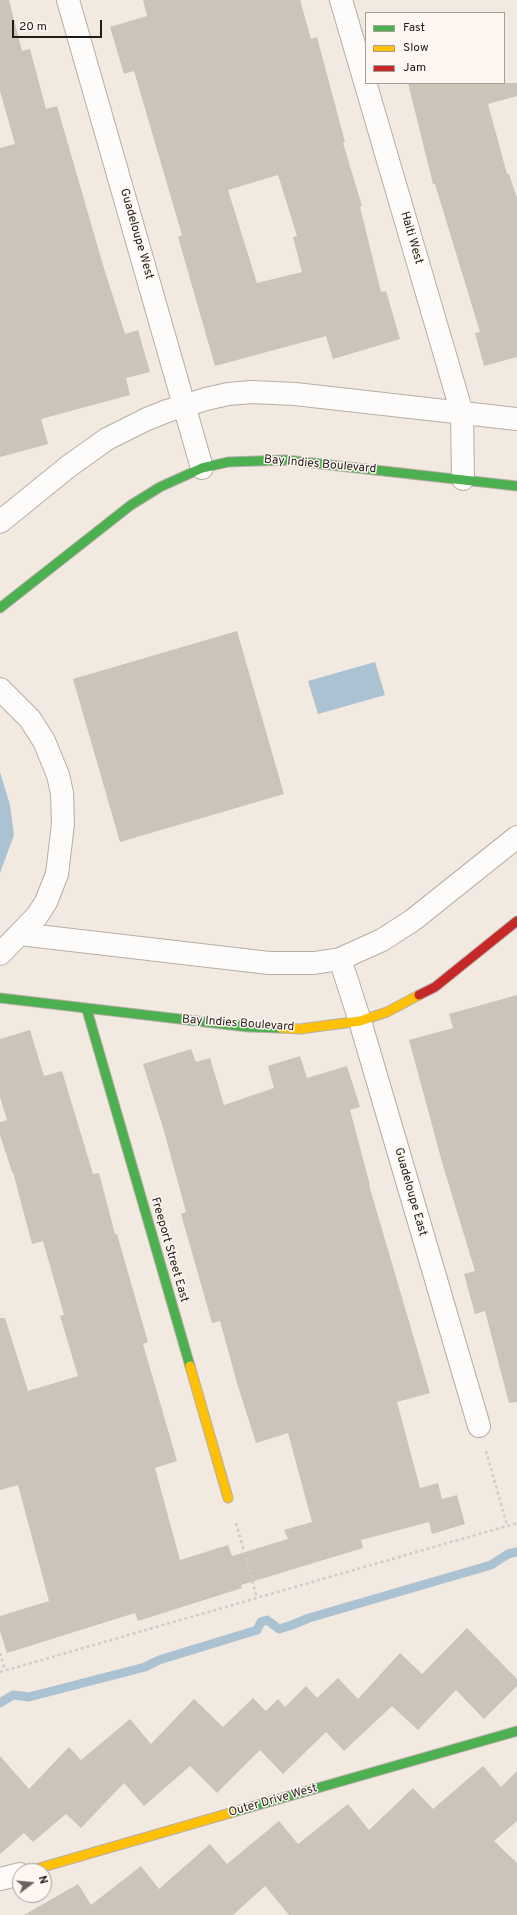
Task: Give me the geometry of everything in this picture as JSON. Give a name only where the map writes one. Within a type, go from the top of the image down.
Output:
[{"type":"street","name":"Guadeloupe West","points":[[68,0],[202,468]]},
{"type":"street","name":"Haiti West","points":[[341,0],[365,82]]},
{"type":"street","name":"Haiti West","points":[[366,84],[462,413],[463,479]]},
{"type":"street","points":[[0,522],[69,466],[107,440],[147,419],[185,405],[228,394],[273,392],[517,419]]},
{"type":"street","name":"Bay Indies Boulevard","points":[[0,608],[131,505],[160,487],[202,468],[228,462],[286,460],[517,486]]},
{"type":"street","points":[[0,689],[30,719],[44,740],[58,775],[62,793],[63,837],[57,874],[46,902],[37,916],[0,954]]},
{"type":"street","points":[[20,934],[269,963],[314,963],[340,959],[382,940],[413,920],[517,837]]},
{"type":"street","name":"Bay Indies Boulevard","points":[[0,998],[87,1010],[248,1027],[300,1028],[331,1026],[360,1021],[387,1012],[435,987],[517,921]]},
{"type":"street","name":"Guadeloupe East","points":[[340,959],[360,1021],[479,1426]]},
{"type":"street","name":"Freeport Street East","points":[[87,1010],[228,1498]]},
{"type":"street","name":"Outer Drive West","points":[[52,1864],[517,1731]]},
{"type":"street","points":[[0,1879],[12,1876]]},
{"type":"path","points":[[479,1426],[507,1526]]},
{"type":"path","points":[[228,1498],[258,1598]]},
{"type":"path","points":[[0,1672],[517,1523]]},
{"type":"path","points":[[0,1653],[5,1670]]},
{"type":"water","points":[[375,662],[385,695],[318,714],[308,681]]},
{"type":"water","points":[[0,772],[10,805],[14,835],[0,873]]},
{"type":"building","points":[[0,0],[9,0],[22,51],[30,49],[46,109],[57,106],[103,265],[125,334],[138,330],[150,372],[126,378],[130,395],[41,419],[48,444],[0,457],[0,148],[15,144],[0,91]]},
{"type":"building","points":[[143,0],[300,0],[311,39],[317,37],[345,142],[343,143],[362,206],[360,207],[381,292],[386,291],[400,339],[333,359],[326,336],[215,366],[178,237],[182,235],[134,71],[124,74],[110,27],[147,16]],"holes":[[[278,175],[297,236],[293,237],[302,272],[257,283],[228,190]]]},
{"type":"building","points":[[517,83],[517,96],[488,104],[507,174],[509,174],[517,198],[517,357],[484,366],[475,333],[480,332],[435,184],[433,184],[408,84]]},
{"type":"building","points":[[237,631],[284,794],[120,842],[73,679]]},
{"type":"building","points":[[517,995],[517,1402],[509,1403],[485,1311],[475,1314],[464,1274],[475,1271],[442,1162],[409,1040],[453,1028],[449,1014]]},
{"type":"building","points":[[30,1030],[44,1076],[62,1071],[93,1174],[99,1173],[115,1234],[117,1234],[148,1342],[143,1344],[177,1461],[155,1468],[180,1560],[228,1545],[232,1556],[288,1539],[284,1530],[312,1522],[288,1433],[256,1443],[237,1383],[220,1321],[212,1323],[181,1214],[186,1212],[164,1131],[143,1064],[191,1049],[196,1062],[210,1058],[224,1105],[274,1088],[268,1066],[300,1056],[307,1078],[347,1066],[360,1107],[350,1110],[369,1185],[430,1393],[397,1402],[420,1488],[438,1483],[442,1499],[457,1495],[465,1524],[432,1534],[429,1522],[361,1540],[363,1548],[241,1585],[242,1588],[138,1621],[135,1613],[7,1653],[0,1631],[0,1616],[49,1601],[18,1485],[0,1490],[0,1318],[5,1318],[28,1391],[78,1376],[60,1316],[64,1315],[43,1241],[32,1244],[13,1172],[0,1135],[0,1122],[7,1120],[0,1097],[0,1039]]},
{"type":"building","points":[[467,1628],[517,1679],[517,1686],[484,1719],[456,1690],[418,1730],[392,1706],[344,1751],[326,1732],[283,1774],[260,1750],[217,1793],[190,1766],[144,1806],[124,1783],[81,1828],[66,1814],[33,1842],[24,1833],[0,1854],[0,1756],[29,1789],[69,1747],[81,1760],[130,1719],[151,1744],[194,1699],[223,1727],[253,1698],[266,1711],[278,1699],[285,1707],[306,1686],[317,1698],[338,1678],[358,1699],[400,1653],[422,1674]]},
{"type":"building","points":[[483,1766],[501,1787],[517,1771],[517,1821],[494,1841],[517,1863],[517,1915],[289,1915],[265,1886],[233,1915],[24,1915],[45,1903],[52,1903],[52,1899],[78,1884],[91,1905],[141,1866],[159,1889],[210,1844],[227,1864],[279,1821],[298,1844],[348,1804],[369,1830],[413,1788],[433,1809]]},
{"type":"waterway","points":[[0,1703],[13,1695],[29,1697],[145,1667],[159,1660],[257,1630],[261,1622],[267,1620],[279,1629],[309,1618],[491,1565],[508,1554],[517,1552]]},
{"type":"traffic: fast","points":[[0,608],[131,505],[160,487],[202,468],[228,462],[286,460],[517,486]]},
{"type":"traffic: fast","points":[[0,998],[248,1027],[281,1028]]},
{"type":"traffic: fast","points":[[87,1010],[190,1366]]},
{"type":"traffic: fast","points":[[230,1813],[517,1731]]},
{"type":"traffic: slow","points":[[281,1028],[300,1029],[360,1021],[387,1012],[419,995]]},
{"type":"traffic: slow","points":[[190,1366],[228,1498]]},
{"type":"traffic: slow","points":[[52,1864],[230,1813]]},
{"type":"traffic: jam","points":[[419,995],[435,987],[517,921]]}]
